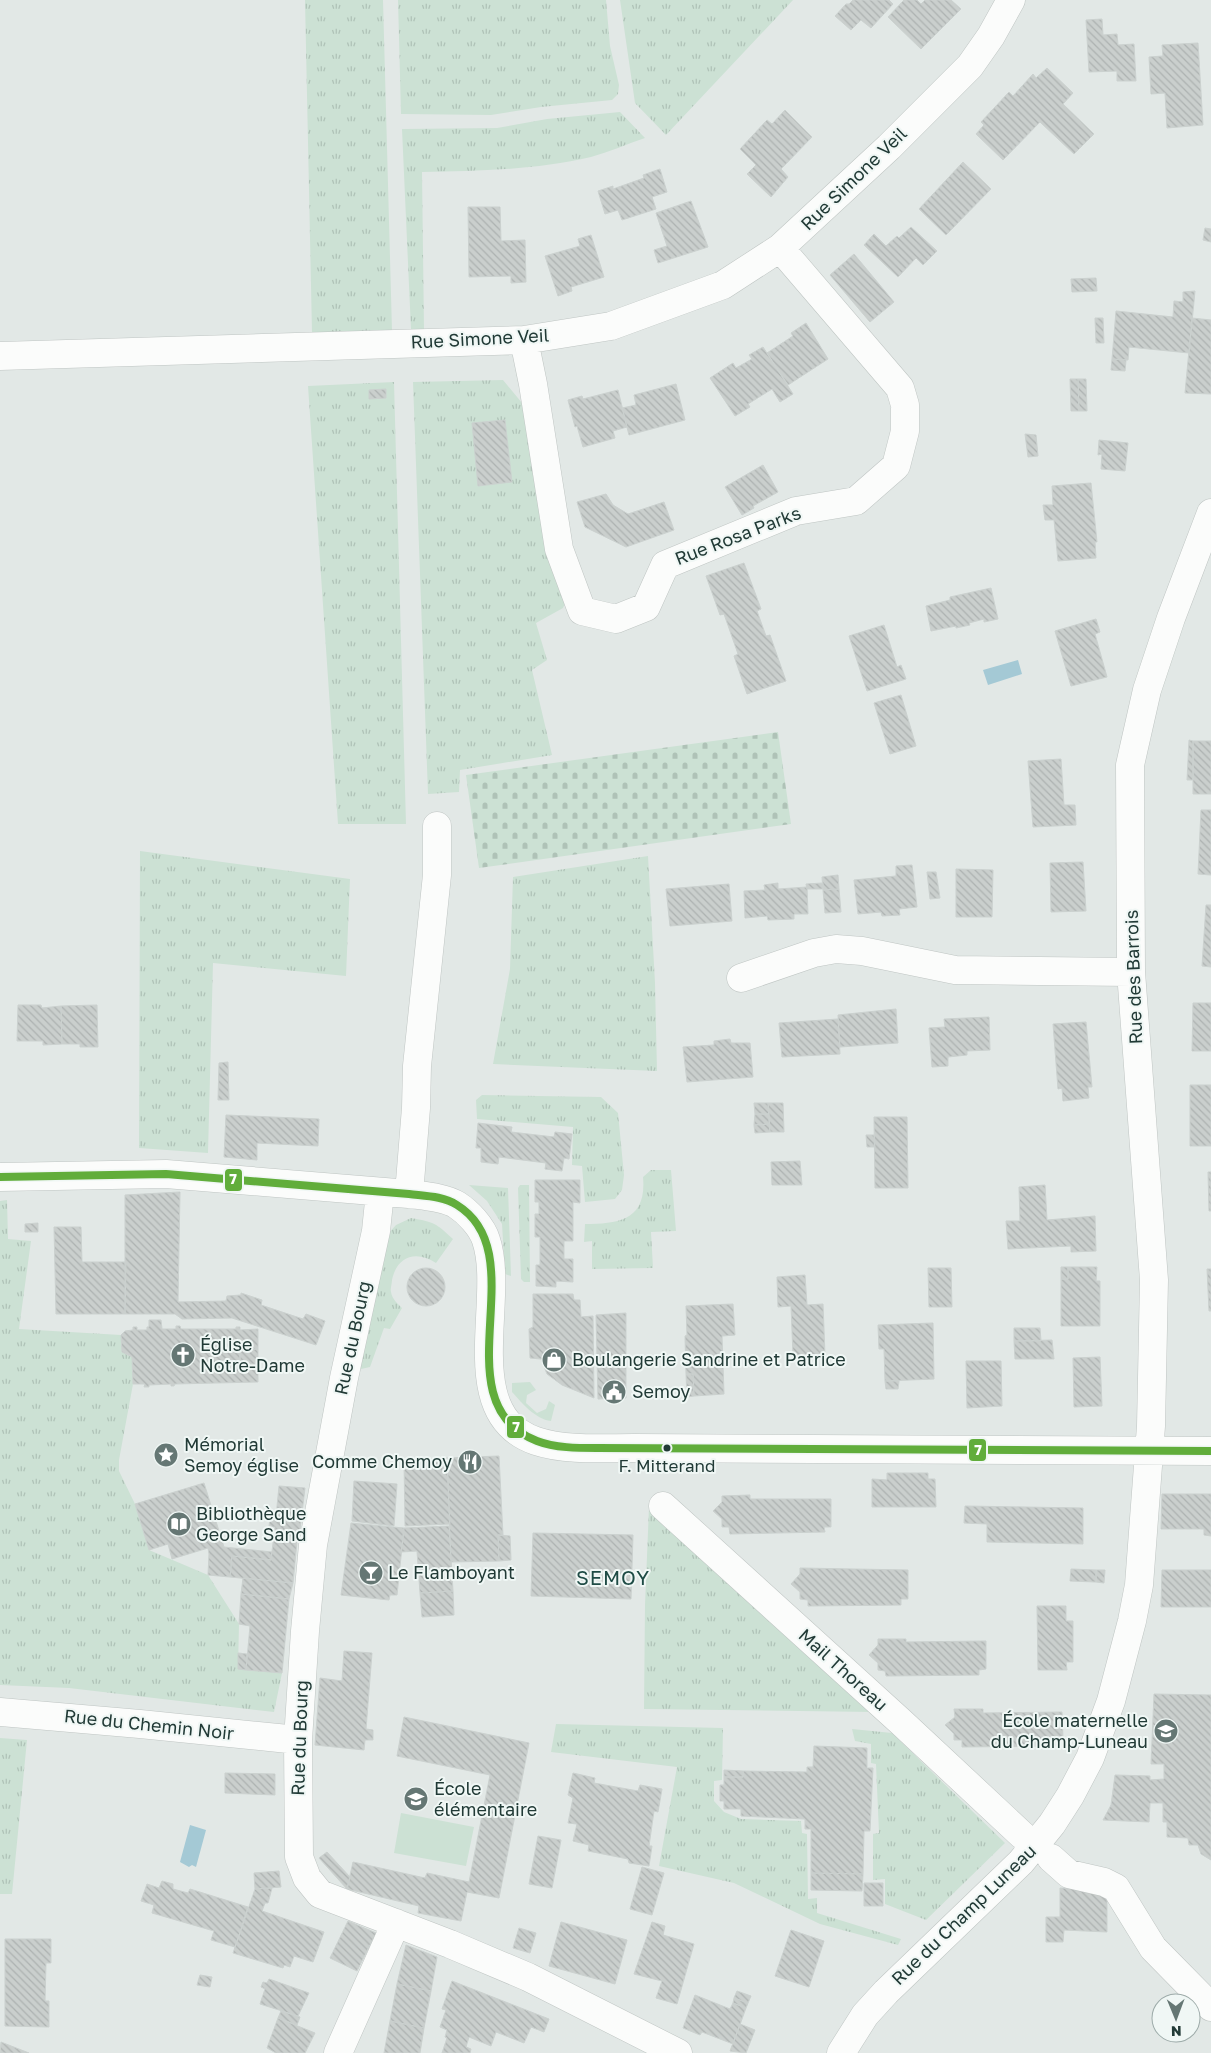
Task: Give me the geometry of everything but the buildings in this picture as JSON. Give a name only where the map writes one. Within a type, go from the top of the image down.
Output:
[{"type":"street","name":"Rue Simone Veil","points":[[0,362],[524,340],[611,326],[723,286],[780,248],[889,147],[970,66],[991,36],[1011,0]]},
{"type":"street","name":"Rue Rosa Parks","points":[[524,340],[533,384],[559,549],[582,611],[616,619],[646,607],[665,565],[796,511],[856,501],[896,466],[905,431],[904,405],[900,388],[780,248]]},
{"type":"street","name":"Rue des Barrois","points":[[1148,1452],[1151,1426],[1154,1280],[1131,972],[1130,765],[1147,690],[1170,618],[1211,514]]},
{"type":"street","points":[[409,1194],[416,1108],[417,1066],[437,875],[437,826]]},
{"type":"street","points":[[741,978],[814,953],[836,949],[862,951],[955,970],[1131,972]]},
{"type":"street","points":[[0,1177],[166,1174],[409,1194],[436,1198],[455,1204],[467,1212],[486,1238],[491,1291],[490,1373],[496,1406],[504,1420],[525,1436],[545,1443],[582,1447],[634,1448],[1211,1451]]},
{"type":"street","name":"Rue du Bourg","points":[[380,1192],[376,1231],[342,1387],[313,1545],[298,1740],[299,1857],[307,1878],[320,1894],[450,1944],[535,1980],[678,2053]]},
{"type":"street","name":"Rue du Champ Luneau","points":[[841,2053],[865,2015],[886,1992],[945,1937],[1036,1846],[1070,1796],[1090,1758],[1111,1701],[1134,1612],[1138,1586],[1148,1452]]},
{"type":"street","name":"Mail Thoreau","points":[[663,1506],[901,1722],[1022,1835]]},
{"type":"street","name":"Rue du Chemin Noir","points":[[0,1712],[298,1740]]},
{"type":"street","points":[[1051,1858],[1069,1874],[1104,1882],[1116,1888],[1153,1948],[1211,2007]]},
{"type":"street","points":[[338,2053],[396,1923]]},
{"type":"green space","points":[[305,0],[383,0],[392,331],[312,333]]},
{"type":"green space","points":[[398,0],[606,0],[610,46],[619,85],[618,94],[612,100],[541,107],[491,115],[401,114]]},
{"type":"green space","points":[[620,0],[793,0],[666,135],[635,103]]},
{"type":"green space","points":[[620,112],[645,138],[591,157],[549,165],[486,170],[422,172],[424,329],[411,330],[402,129],[497,128],[547,119]]},
{"type":"green space","points":[[503,380],[527,409],[566,601],[563,608],[536,623],[547,660],[532,670],[552,755],[460,770],[459,792],[428,794],[413,382]]},
{"type":"green space","points":[[394,382],[406,824],[338,824],[308,386]]},
{"type":"green space","points":[[778,732],[791,824],[479,868],[466,775]]},
{"type":"green space","points":[[140,851],[350,879],[346,976],[213,963],[208,1153],[139,1148]]},
{"type":"green space","points":[[648,856],[655,983],[657,1071],[493,1064],[510,969],[513,877]]},
{"type":"green space","points":[[482,1095],[601,1097],[618,1113],[624,1175],[622,1190],[615,1199],[585,1202],[582,1166],[572,1165],[573,1127],[477,1119],[476,1100]]},
{"type":"green space","points":[[651,1170],[671,1170],[676,1231],[651,1232],[653,1268],[592,1269],[592,1241],[584,1242],[585,1224],[609,1223],[628,1217],[635,1211],[640,1202],[643,1191],[643,1177]]},
{"type":"green space","points":[[469,1185],[508,1188],[511,1276],[505,1274],[502,1224],[487,1201]]},
{"type":"green space","points":[[520,1185],[529,1185],[530,1282],[524,1282],[521,1279],[518,1188]]},
{"type":"green space","points":[[7,1200],[8,1239],[31,1241],[19,1329],[121,1335],[122,1352],[132,1357],[133,1384],[119,1460],[119,1471],[135,1504],[149,1550],[208,1575],[239,1624],[238,1669],[282,1673],[274,1712],[69,1688],[0,1685],[0,1201]]},
{"type":"green space","points":[[411,1218],[434,1224],[453,1239],[436,1263],[429,1259],[415,1256],[408,1258],[398,1265],[392,1280],[391,1291],[394,1299],[402,1308],[390,1329],[384,1328],[370,1367],[361,1369],[356,1365],[387,1235],[396,1225]]},
{"type":"green space","points":[[530,1382],[536,1390],[527,1395],[526,1403],[537,1413],[546,1409],[549,1401],[555,1405],[551,1421],[534,1414],[512,1392],[512,1383]]},
{"type":"green space","points":[[649,1507],[874,1712],[644,1709],[645,1605]]},
{"type":"green space","points":[[556,1724],[723,1728],[722,1780],[714,1781],[714,1801],[724,1812],[741,1819],[801,1821],[802,1833],[807,1834],[808,1899],[817,1898],[817,1913],[901,1939],[898,1945],[820,1924],[734,1883],[659,1866],[677,1767],[551,1752]]},
{"type":"green space","points":[[852,1729],[892,1733],[1005,1843],[926,1920],[885,1904],[885,1879],[873,1880],[873,1834],[879,1833],[876,1764],[871,1763],[871,1744],[855,1741]]},
{"type":"green space","points":[[0,1738],[27,1740],[12,1894],[0,1894]]},
{"type":"green space","points":[[401,1813],[474,1827],[466,1866],[394,1853]]},
{"type":"water","points":[[1018,660],[1022,674],[988,685],[983,670]]},
{"type":"water","points":[[190,1825],[206,1830],[196,1867],[192,1865],[189,1867],[180,1862]]},
{"type":"transit line","name":"7","points":[[0,1177],[166,1174],[409,1194],[434,1197],[452,1202],[480,1228],[490,1257],[492,1291],[489,1362],[494,1395],[508,1422],[537,1441],[551,1445],[590,1448],[1211,1451]]},
{"type":"place","name":"Église Notre-Dame","points":[[183,1355]]},
{"type":"place","name":"Boulangerie Sandrine et Patrice","points":[[554,1360]]},
{"type":"place","name":"Semoy","points":[[614,1392]]},
{"type":"place","name":"F. Mitterand","points":[[667,1448]]},
{"type":"place","name":"Mémorial Semoy église","points":[[166,1455]]},
{"type":"place","name":"Comme Chemoy","points":[[470,1462]]},
{"type":"place","name":"Bibliothèque George Sand","points":[[179,1524]]},
{"type":"place","name":"Le Flamboyant","points":[[371,1573]]},
{"type":"place","name":"École maternelle du Champ-Luneau","points":[[1166,1731]]},
{"type":"place","name":"École élémentaire","points":[[416,1799]]},
{"type":"district","name":"SEMOY","points":[[613,1578]]}]
